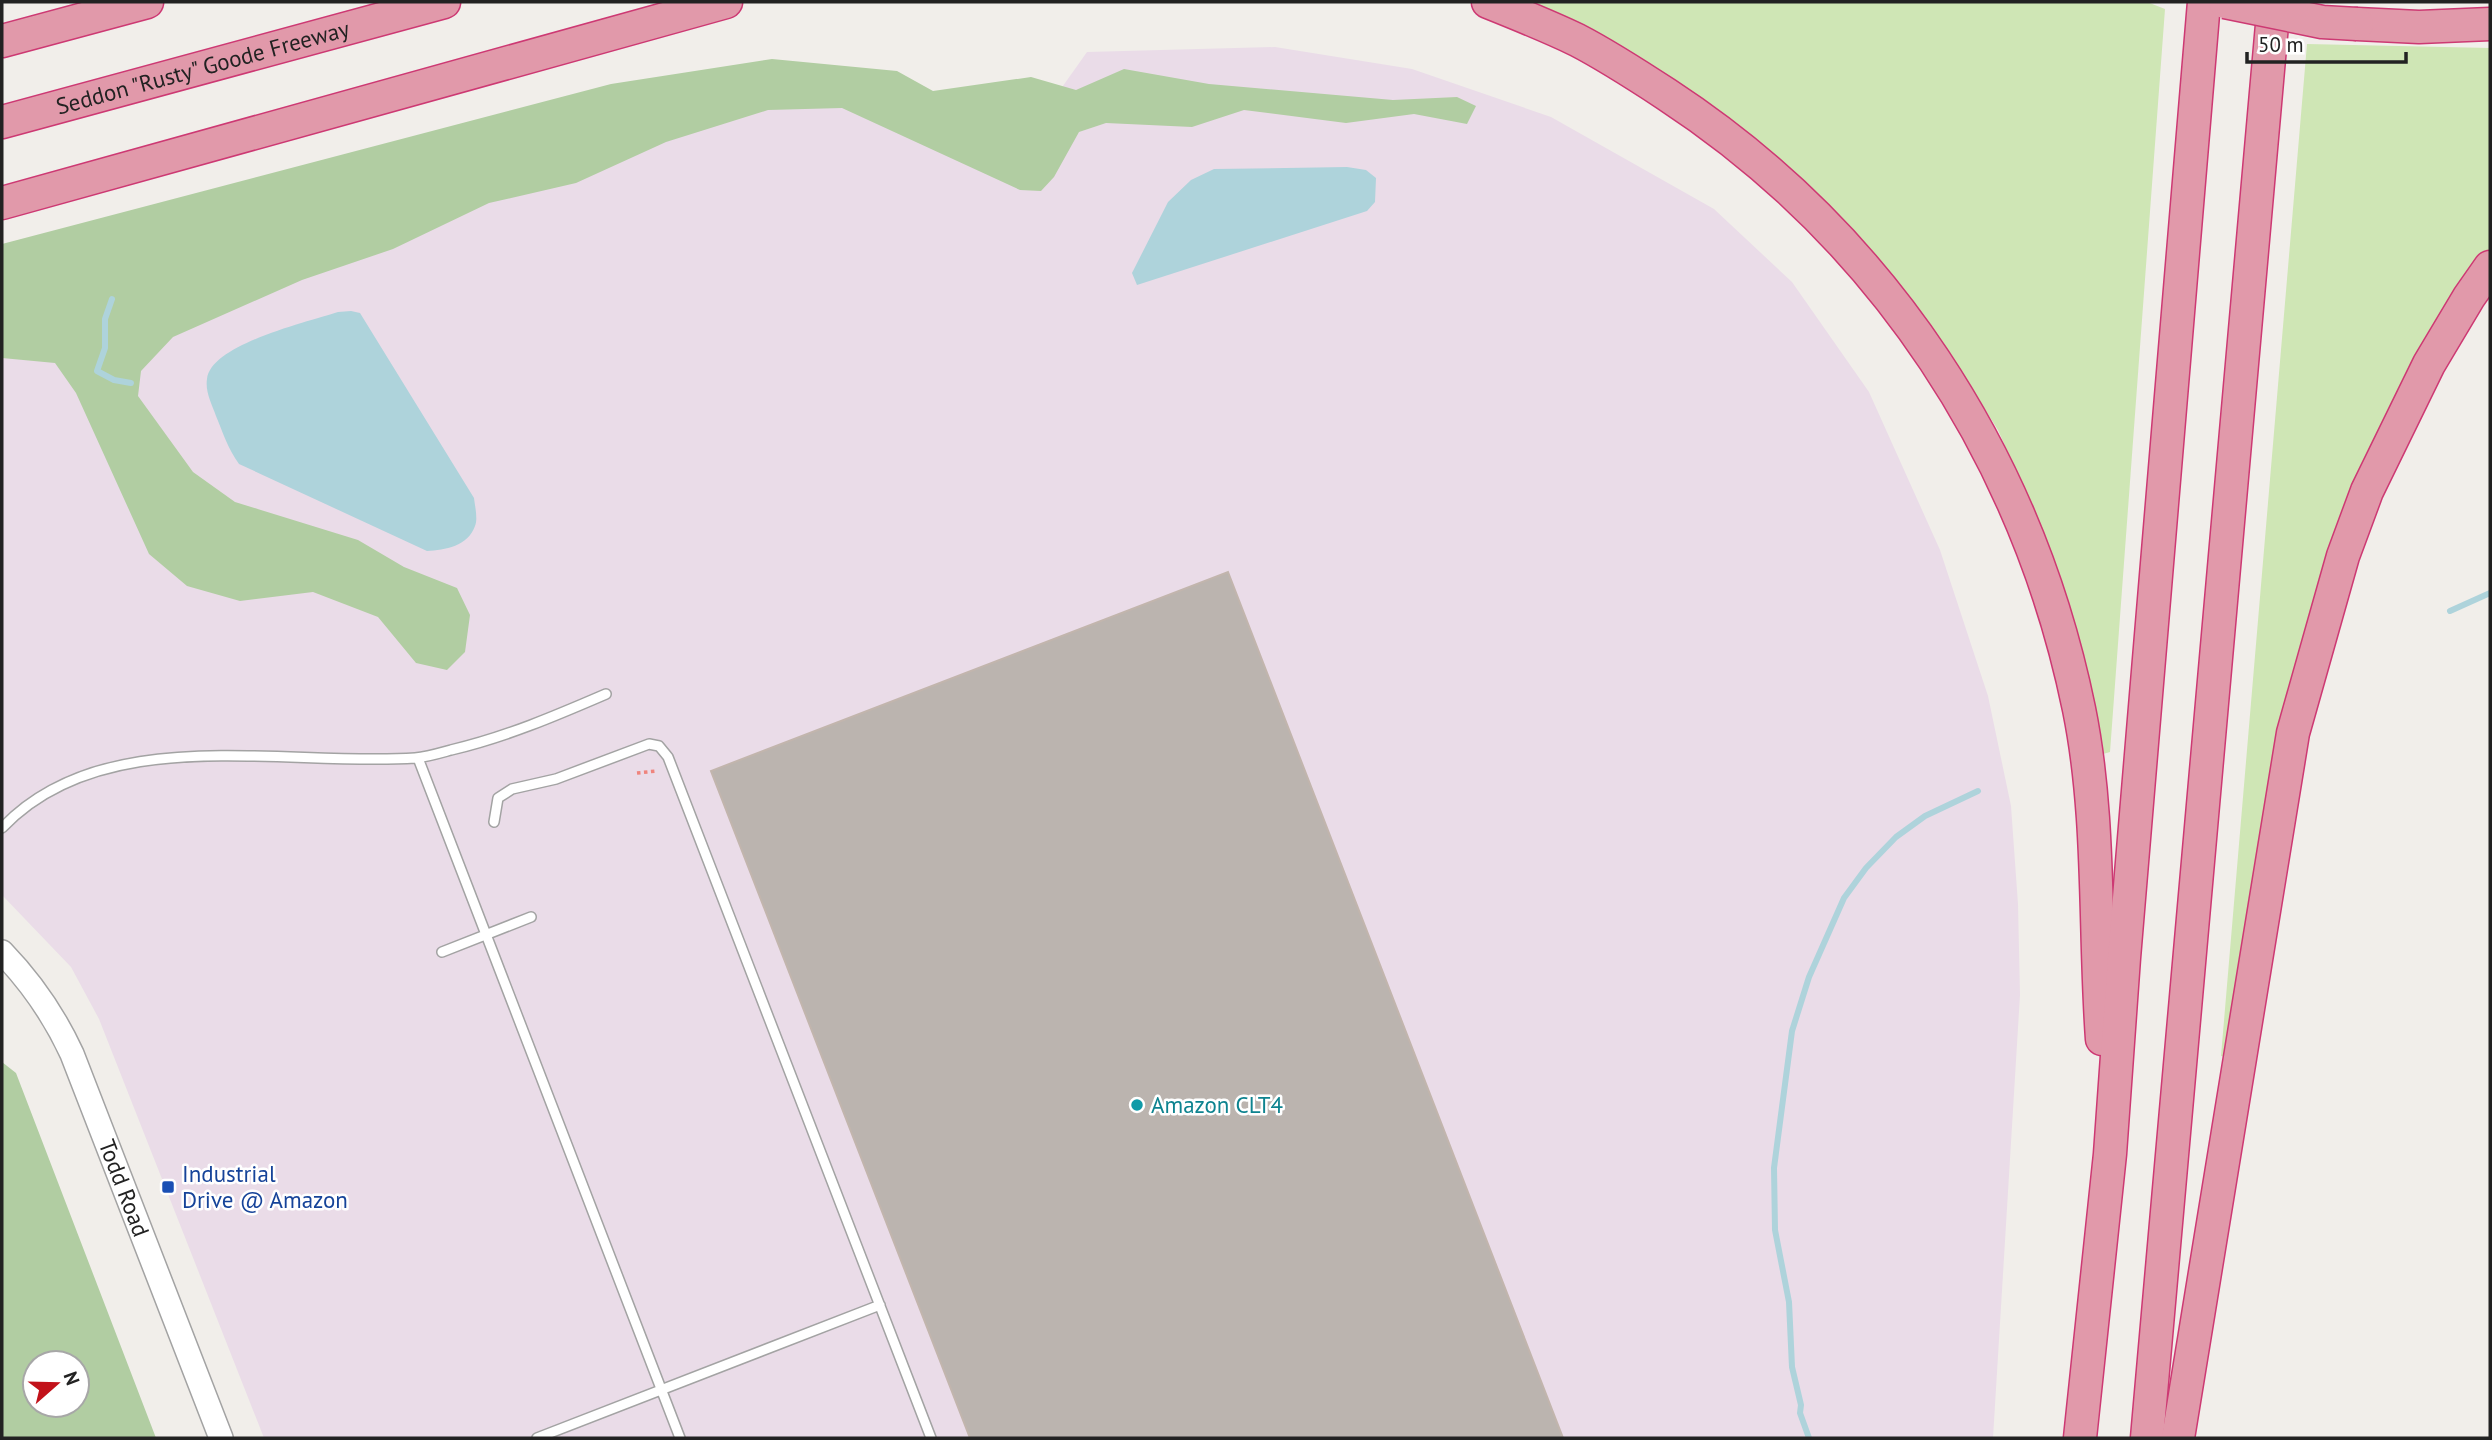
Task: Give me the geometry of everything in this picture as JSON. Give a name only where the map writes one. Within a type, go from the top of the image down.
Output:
[{"type":"highway","points":[[2,41],[147,2]]},
{"type":"highway","name":"Seddon \"Rusty\" Goode Freeway","points":[[2,122],[444,2]]},
{"type":"highway","points":[[2,203],[726,2]]},
{"type":"highway","points":[[1488,2],[1578,40],[1634,73],[1735,142],[1779,180],[1873,276],[1907,319],[1952,385],[1984,443],[2016,507],[2042,575],[2063,639],[2080,711],[2095,855],[2099,998],[2110,1154]]},
{"type":"highway","points":[[2080,1438],[2110,1154],[2204,2]]},
{"type":"highway","points":[[2225,2],[2311,20],[2357,24],[2418,27],[2490,24]]},
{"type":"highway","points":[[2147,1438],[2274,2]]},
{"type":"highway","points":[[2178,1438],[2293,733],[2343,556],[2367,491],[2429,365],[2490,267]]},
{"type":"street","name":"Todd Road","points":[[2,952],[25,977],[60,1027],[220,1438]]},
{"type":"lane","points":[[2,828],[29,804],[51,791],[100,769],[133,761],[164,757],[347,760],[418,758],[488,741],[606,694]]},
{"type":"lane","points":[[494,822],[498,798],[512,789],[556,779],[649,744],[659,746],[668,757],[931,1438]]},
{"type":"lane","points":[[418,758],[680,1438]]},
{"type":"lane","points":[[442,952],[531,917]]},
{"type":"lane","points":[[537,1438],[880,1305]]},
{"type":"shaded area","points":[[1275,47],[1412,69],[1551,117],[1714,209],[1792,282],[1869,392],[1940,550],[1988,696],[2011,806],[2018,904],[2020,995],[1993,1438],[264,1438],[99,1019],[71,967],[2,895],[2,298],[837,82],[1014,155],[1087,52]]},
{"type":"green space","points":[[1524,2],[2147,2],[2165,9],[2110,752],[2096,756],[2082,656],[2044,534],[1998,430],[1945,346],[1869,251]]},
{"type":"green space","points":[[2307,44],[2490,48],[2490,260],[2343,526],[2231,1058],[2221,1056]]},
{"type":"green space","points":[[772,59],[897,71],[933,91],[1031,77],[1076,90],[1124,69],[1209,84],[1393,100],[1457,97],[1476,106],[1467,124],[1414,114],[1346,123],[1244,110],[1192,127],[1106,123],[1079,132],[1054,177],[1041,191],[1020,190],[842,108],[768,110],[666,142],[576,183],[489,203],[393,249],[302,280],[173,337],[141,371],[138,396],[193,472],[235,502],[358,540],[404,567],[457,588],[470,615],[465,652],[447,670],[416,663],[378,617],[313,592],[240,601],[187,586],[149,554],[76,393],[55,363],[2,358],[2,244],[611,84]]},
{"type":"green space","points":[[2,1062],[16,1073],[156,1438],[2,1438]]},
{"type":"water","points":[[1347,167],[1366,170],[1376,178],[1375,202],[1367,211],[1137,285],[1132,273],[1168,202],[1191,180],[1214,169]]},
{"type":"water","points":[[338,312],[360,313],[474,498],[475,526],[467,538],[455,546],[427,551],[239,464],[226,441],[207,389],[207,379],[213,366],[225,355],[263,336]]},
{"type":"building","name":"Amazon CLT4","points":[[1228,572],[1563,1438],[970,1438],[711,771]]},
{"type":"waterway","points":[[112,299],[105,319],[105,348],[97,371],[114,380],[131,383]]},
{"type":"waterway","points":[[2450,611],[2490,593]]},
{"type":"waterway","points":[[1809,1438],[1800,1413],[1801,1405],[1792,1367],[1789,1302],[1775,1230],[1774,1168],[1792,1031],[1809,977],[1844,898],[1866,868],[1896,837],[1925,816],[1978,791]]},
{"type":"place","name":"Amazon CLT4","points":[[1137,1105]]},
{"type":"place","name":"Industrial Drive @ Amazon","points":[[168,1187]]}]
